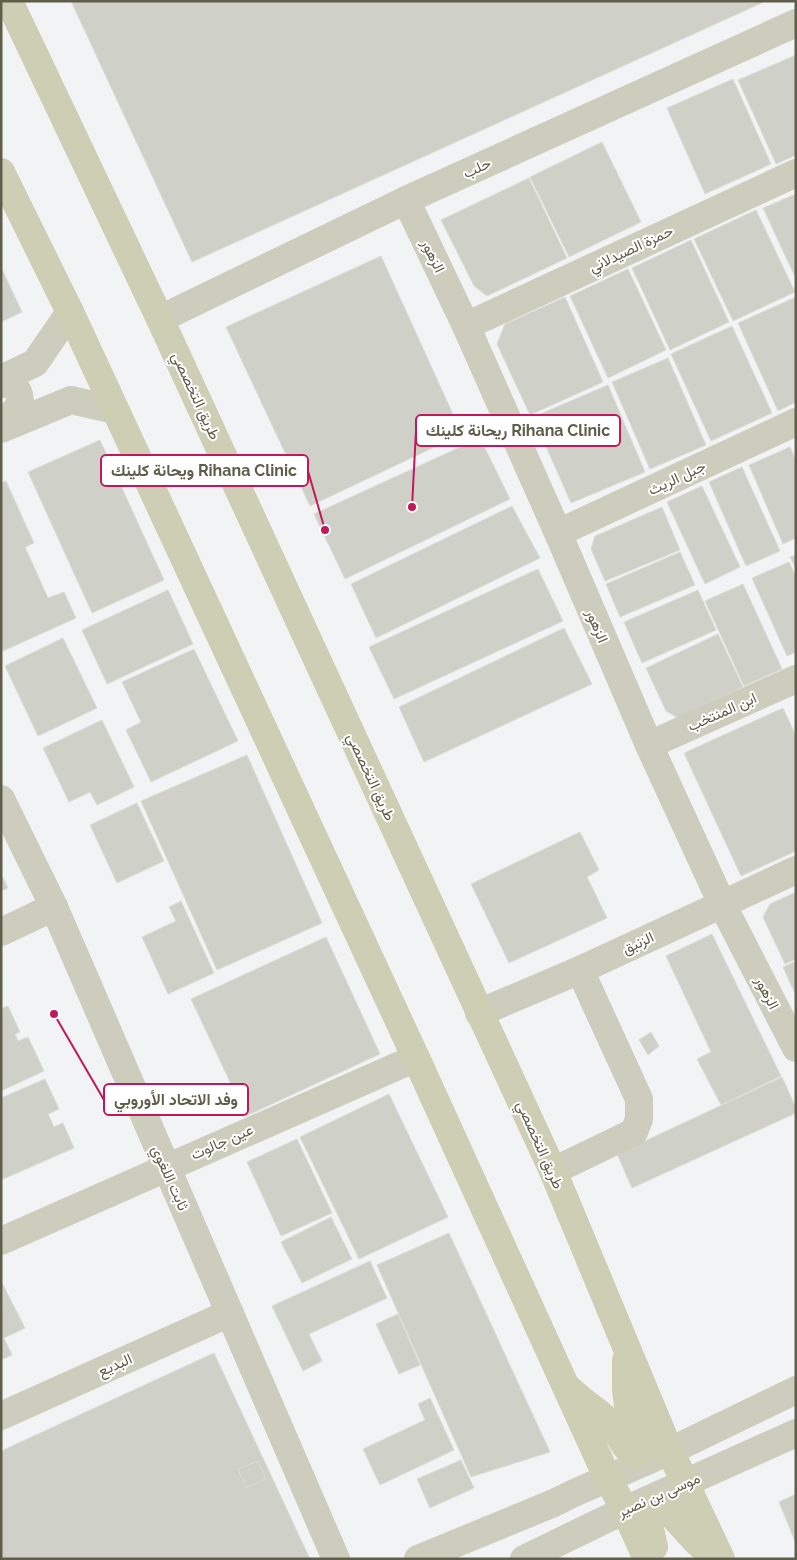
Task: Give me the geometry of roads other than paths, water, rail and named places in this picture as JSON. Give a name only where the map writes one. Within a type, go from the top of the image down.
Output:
[{"type":"main road","name":"طريق التخصصي","points":[[9,1],[160,319],[552,1171],[670,1451],[721,1559]]},
{"type":"main road","points":[[1,172],[116,410],[416,1058],[608,1479],[625,1510],[647,1559]]},
{"type":"main road","points":[[565,1385],[610,1423],[625,1447],[638,1456],[642,1454],[643,1443],[629,1413],[626,1390],[626,1346]]},
{"type":"main road","points":[[656,1559],[646,1511],[653,1506],[663,1505],[715,1559]]},
{"type":"street","name":"حلب","points":[[160,319],[406,200],[796,22]]},
{"type":"street","name":"حمزة الصيدلاني","points":[[466,326],[796,173]]},
{"type":"street","name":"الزهور","points":[[406,200],[466,326],[558,533],[648,745],[722,904],[796,1048]]},
{"type":"street","points":[[1,379],[35,363],[70,312]]},
{"type":"street","points":[[1,384],[6,382],[16,387],[20,394],[20,406],[8,419],[1,423]]},
{"type":"street","points":[[1,429],[70,400],[116,410]]},
{"type":"street","name":"جبل الريث","points":[[558,533],[796,422]]},
{"type":"street","name":"ابن المنتخب","points":[[648,745],[796,679]]},
{"type":"street","name":"ثابت اللغوي","points":[[1,799],[54,907],[336,1559]]},
{"type":"street","name":"الزنبق","points":[[479,1013],[580,970],[796,870]]},
{"type":"street","points":[[1,932],[54,907]]},
{"type":"street","points":[[552,1171],[634,1132],[639,1120],[639,1099],[580,970]]},
{"type":"street","name":"عين جالوت","points":[[1,1241],[416,1058]]},
{"type":"street","name":"البديع","points":[[1,1416],[230,1313]]},
{"type":"street","points":[[554,1504],[796,1390]]},
{"type":"street","points":[[720,1427],[696,1445],[698,1453],[709,1464],[733,1461]]},
{"type":"street","name":"موسى بن نصير","points":[[524,1559],[625,1510],[796,1433]]},
{"type":"street","points":[[418,1559],[583,1494],[591,1496],[599,1504],[600,1515],[578,1533]]},
{"type":"place","name":"ريحانة كلينك Rihana Clinic","points":[[412,507]]},
{"type":"place","name":"ويحانة كلينك Rihana Clinic","points":[[325,530]]},
{"type":"place","name":"وفد الاتحاد الأوروبي","points":[[54,1014]]}]
